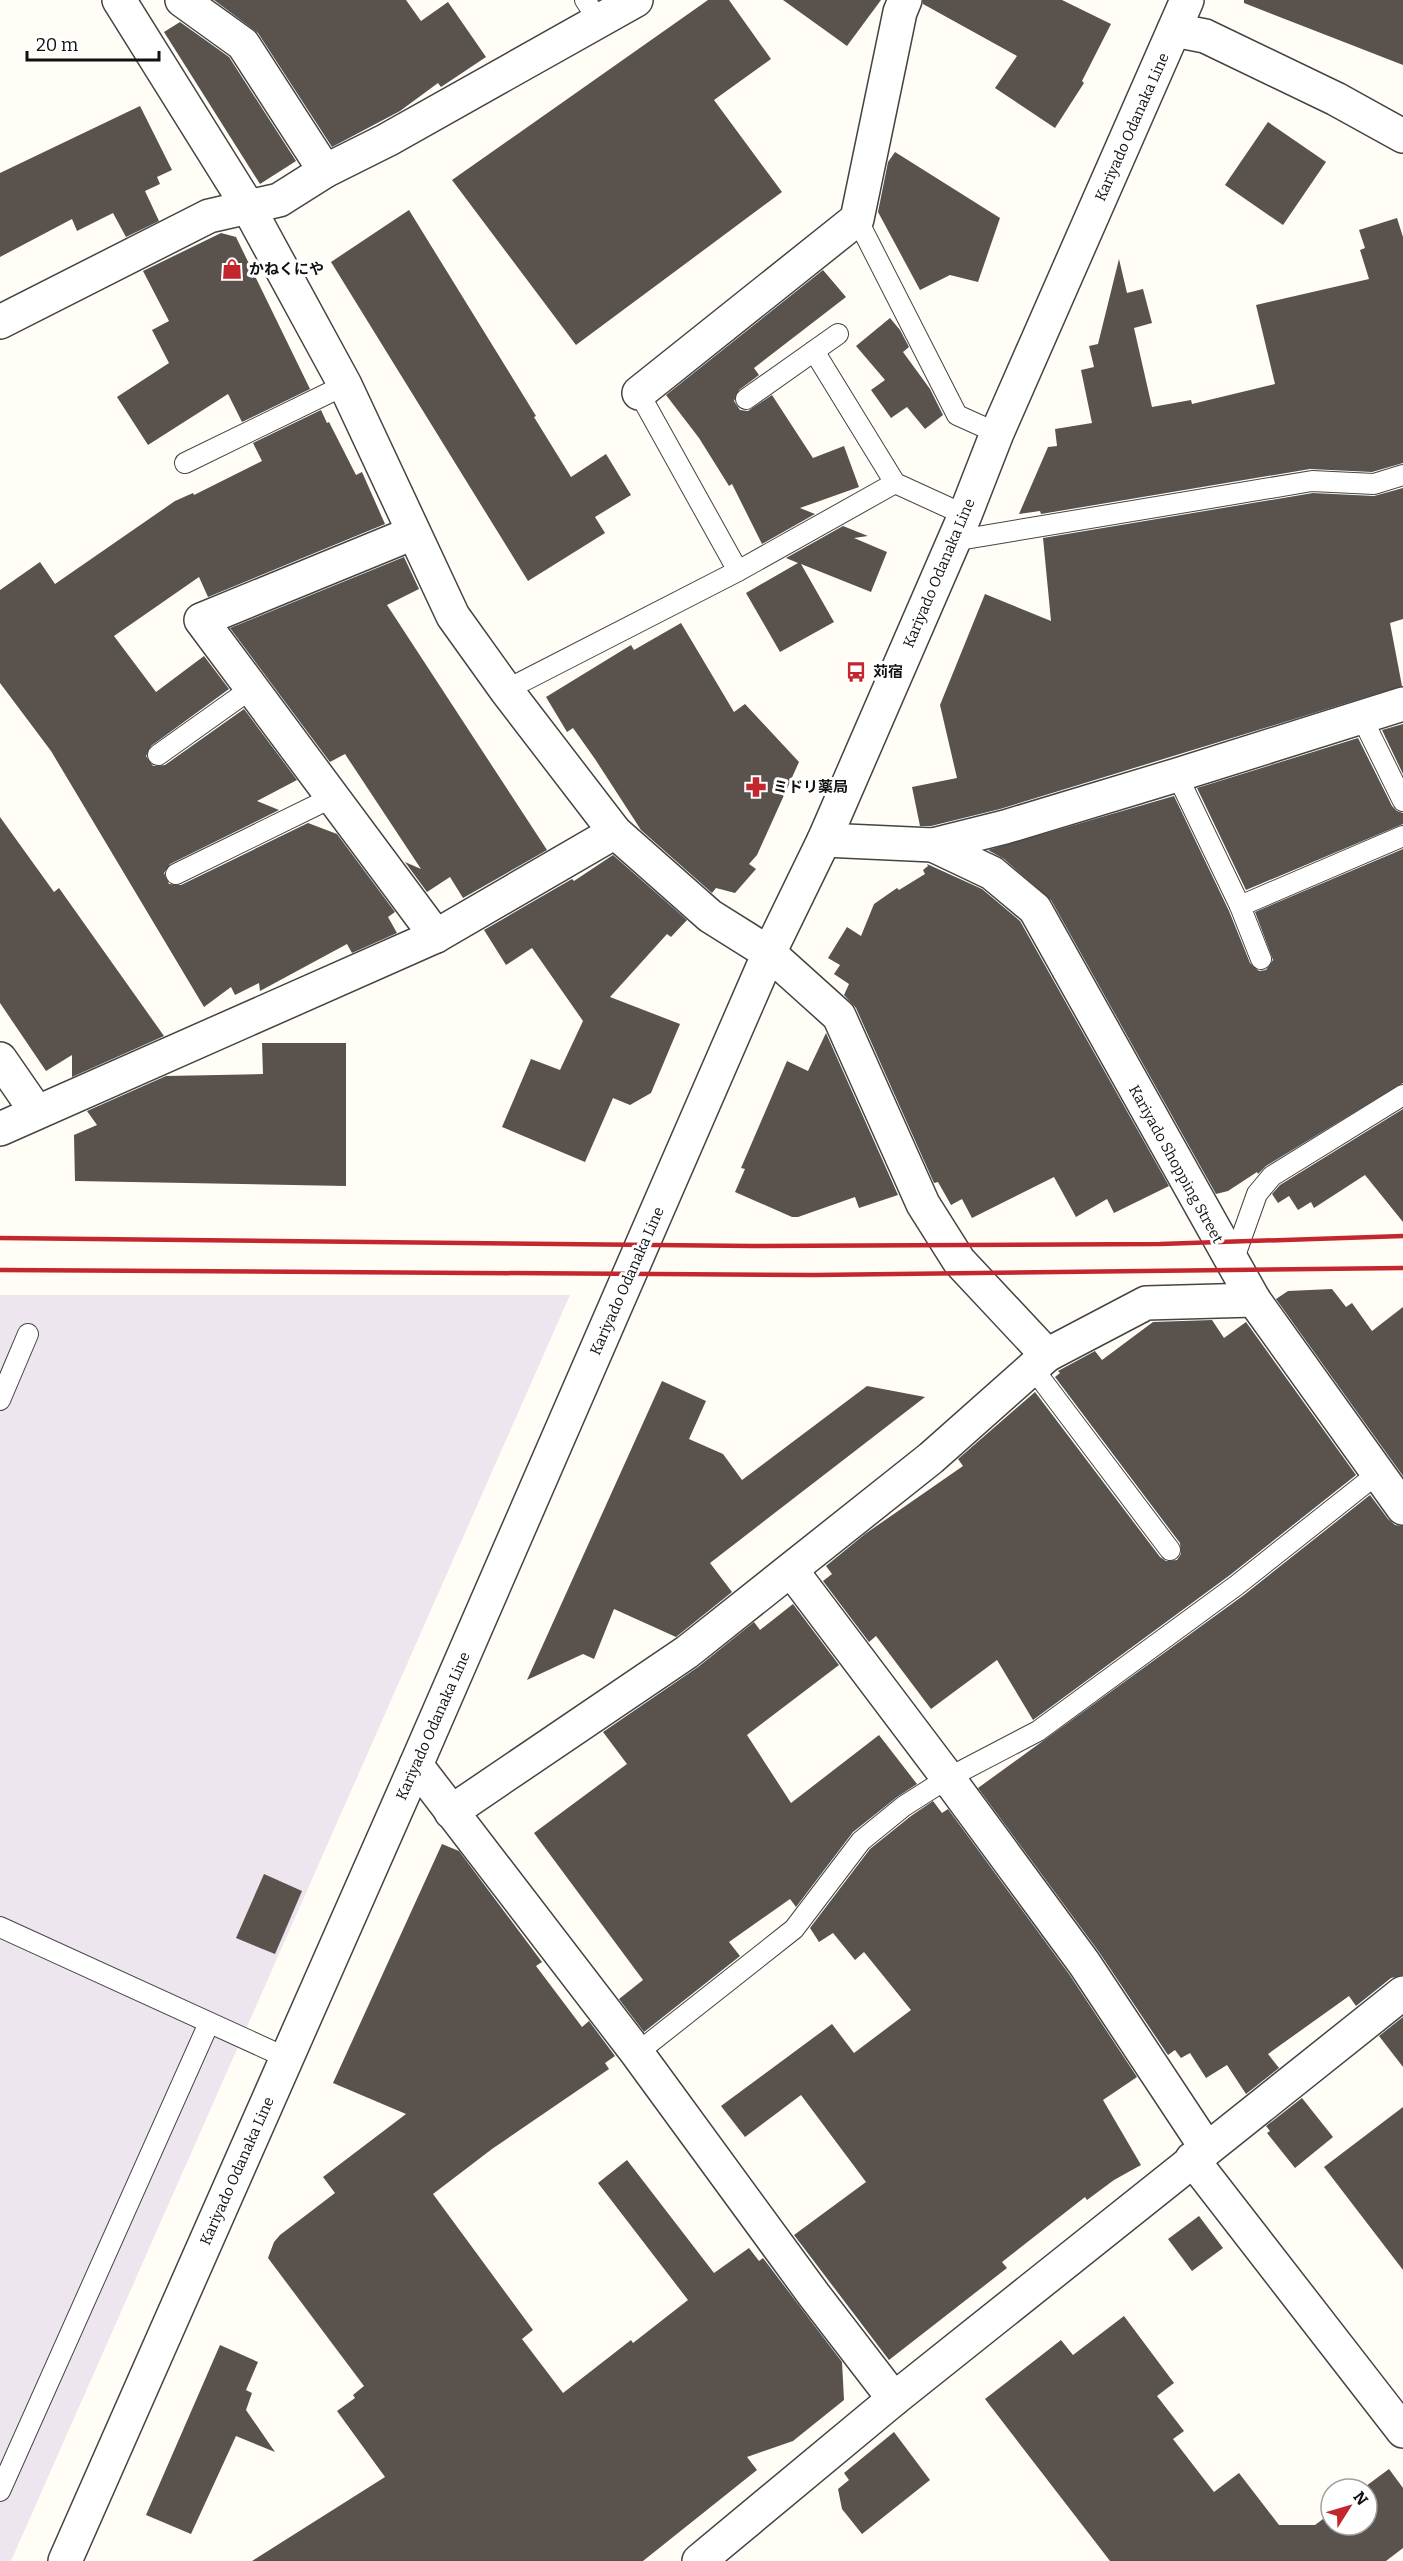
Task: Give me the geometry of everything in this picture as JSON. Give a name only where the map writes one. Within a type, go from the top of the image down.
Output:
[{"type":"street","points":[[119,0],[247,206],[345,385],[453,616],[506,690],[615,832],[710,916],[769,953],[839,1016],[923,1204],[959,1260],[1039,1361]]},
{"type":"street","points":[[182,0],[243,44],[325,171]]},
{"type":"street","points":[[0,322],[209,216],[279,200],[325,171],[387,140],[592,10],[636,0]]},
{"type":"street","points":[[639,393],[857,219],[900,12],[906,0]]},
{"type":"street","name":"Kariyado Odanaka Line","points":[[65,2561],[416,1765],[769,953],[824,840],[959,528],[997,434],[1187,0]]},
{"type":"street","points":[[1174,30],[1205,36],[1336,99],[1403,136]]},
{"type":"street","points":[[413,533],[201,620],[436,936]]},
{"type":"street","points":[[824,840],[933,845],[1005,827],[1178,776],[1403,704]]},
{"type":"street","points":[[0,1129],[36,1111],[436,936],[615,832]]},
{"type":"street","name":"Kariyado Shopping Street","points":[[933,845],[992,873],[1035,909],[1254,1300],[1403,1508]]},
{"type":"street","points":[[0,1059],[36,1111]]},
{"type":"street","points":[[451,1812],[687,1652],[931,1458],[1039,1361],[1146,1303],[1254,1300]]},
{"type":"street","points":[[791,1570],[1084,1963],[1200,2154],[1403,2431]]},
{"type":"street","points":[[416,1765],[637,2053],[814,2295],[894,2399]]},
{"type":"street","points":[[699,2561],[894,2399],[1403,1993]]},
{"type":"lane","points":[[857,219],[957,415],[997,434]]},
{"type":"lane","points":[[746,399],[838,334]]},
{"type":"lane","points":[[814,351],[895,483],[959,528],[1312,481],[1374,484],[1403,476]]},
{"type":"lane","points":[[185,463],[345,385]]},
{"type":"lane","points":[[639,393],[738,571]]},
{"type":"lane","points":[[506,690],[738,571],[895,483]]},
{"type":"lane","points":[[158,755],[252,688]]},
{"type":"lane","points":[[1362,718],[1403,801]]},
{"type":"lane","points":[[1178,776],[1240,906],[1261,959]]},
{"type":"lane","points":[[176,874],[333,797]]},
{"type":"lane","points":[[1240,906],[1403,836]]},
{"type":"lane","points":[[1232,1264],[1257,1194],[1272,1176],[1403,1095]]},
{"type":"lane","points":[[0,1400],[28,1334]]},
{"type":"lane","points":[[1039,1361],[1170,1551]]},
{"type":"lane","points":[[637,2053],[794,1929],[861,1841],[904,1806],[948,1778],[1038,1731],[1236,1585],[1377,1474]]},
{"type":"lane","points":[[0,1927],[287,2058]]},
{"type":"lane","points":[[0,2492],[209,2023]]},
{"type":"shaded area","points":[[0,1295],[570,1295],[11,2561],[0,2561]]},
{"type":"building","points":[[214,0],[406,0],[421,21],[448,2],[486,57],[441,87],[438,83],[400,111],[332,147],[258,33]]},
{"type":"building","points":[[708,0],[729,0],[771,59],[714,100],[782,192],[576,345],[452,180]]},
{"type":"building","points":[[783,0],[881,0],[847,46]]},
{"type":"building","points":[[923,0],[1062,0],[1111,24],[1082,81],[1084,83],[1055,128],[995,88],[1017,56],[923,4]]},
{"type":"building","points":[[1244,0],[1403,0],[1403,65],[1244,3]]},
{"type":"building","points":[[180,22],[229,57],[296,161],[260,184],[164,32]]},
{"type":"building","points":[[140,106],[172,170],[157,177],[160,184],[145,191],[159,221],[126,237],[113,213],[77,231],[72,219],[0,257],[0,173]]},
{"type":"building","points":[[1268,122],[1326,162],[1283,225],[1225,185]]},
{"type":"building","points":[[895,152],[1000,218],[978,282],[950,275],[920,290],[878,212],[888,162]]},
{"type":"building","points":[[409,210],[571,477],[606,454],[631,495],[595,517],[605,533],[528,581],[331,262]]},
{"type":"building","points":[[1397,218],[1403,237],[1403,463],[1372,472],[1310,469],[1041,514],[1040,511],[1019,514],[1048,447],[1057,446],[1055,429],[1092,423],[1081,370],[1094,367],[1089,346],[1098,344],[1119,259],[1127,293],[1143,289],[1152,323],[1134,328],[1152,407],[1191,400],[1192,404],[1275,384],[1256,305],[1369,279],[1360,250],[1365,248],[1359,230]]},
{"type":"building","points":[[221,233],[236,237],[310,389],[242,422],[228,394],[148,445],[117,397],[169,363],[152,330],[169,321],[143,271]]},
{"type":"building","points":[[823,270],[846,297],[754,368],[759,375],[739,390],[734,401],[740,410],[748,411],[772,395],[813,458],[844,446],[859,487],[800,508],[815,514],[762,544],[732,484],[729,486],[699,438],[666,395]]},
{"type":"building","points":[[890,318],[909,347],[903,352],[930,389],[943,415],[925,429],[907,407],[891,418],[871,390],[885,380],[856,346]]},
{"type":"building","points":[[321,410],[356,475],[362,472],[385,524],[208,597],[199,577],[114,636],[156,692],[204,656],[229,689],[151,746],[146,756],[153,766],[165,765],[244,709],[297,780],[257,801],[279,810],[170,864],[164,873],[169,884],[181,885],[308,823],[337,834],[395,912],[388,917],[397,933],[352,953],[347,944],[260,991],[259,983],[235,995],[231,987],[204,1007],[51,751],[0,683],[0,590],[40,562],[55,584],[175,501],[193,493],[194,495],[262,461],[253,443]]},
{"type":"building","points":[[1403,488],[1403,619],[1390,623],[1402,686],[1000,809],[931,826],[920,826],[912,787],[957,778],[940,705],[985,594],[1051,621],[1043,538],[1313,493],[1374,496]]},
{"type":"building","points":[[843,526],[868,536],[854,538],[887,552],[871,592],[801,564],[834,622],[780,652],[746,593],[798,563],[786,558]]},
{"type":"building","points":[[404,557],[419,589],[387,605],[547,850],[463,898],[450,877],[427,892],[405,862],[421,869],[345,754],[330,762],[230,628]]},
{"type":"building","points":[[681,623],[734,712],[745,704],[799,762],[757,855],[749,864],[756,869],[735,893],[716,888],[712,893],[641,830],[573,728],[567,732],[546,697],[631,645],[634,650]]},
{"type":"building","points":[[1403,724],[1403,774],[1382,730]]},
{"type":"building","points":[[1358,738],[1392,806],[1403,813],[1403,824],[1246,890],[1197,788]]},
{"type":"building","points":[[1174,796],[1229,911],[1250,963],[1259,971],[1266,970],[1273,960],[1255,912],[1403,849],[1403,1083],[1266,1166],[1258,1174],[1257,1172],[1228,1191],[1216,1194],[1051,900],[1004,859],[988,850]]},
{"type":"building","points":[[0,817],[54,892],[59,888],[164,1036],[72,1077],[72,1055],[46,1071],[0,1003]]},
{"type":"building","points":[[613,855],[687,920],[671,937],[667,934],[610,997],[680,1024],[651,1093],[630,1105],[613,1098],[585,1162],[502,1127],[531,1059],[560,1070],[583,1021],[532,948],[506,965],[484,930],[572,879],[574,881]]},
{"type":"building","points":[[927,864],[982,889],[1020,921],[1169,1186],[1114,1213],[1107,1199],[1076,1217],[1054,1177],[972,1218],[962,1199],[951,1205],[938,1182],[934,1183],[856,1008],[844,995],[849,984],[834,974],[840,965],[828,958],[847,927],[861,936],[874,904],[897,888],[899,890],[925,874],[923,870],[928,866]]},
{"type":"building","points":[[826,1033],[898,1195],[859,1208],[855,1197],[798,1217],[792,1217],[735,1192],[745,1169],[741,1168],[787,1061],[808,1071]]},
{"type":"building","points":[[262,1043],[346,1043],[346,1186],[75,1181],[74,1135],[97,1125],[87,1111],[166,1076],[263,1074]]},
{"type":"building","points":[[1403,1109],[1403,1222],[1365,1175],[1314,1208],[1311,1202],[1298,1210],[1289,1196],[1278,1203],[1272,1194],[1280,1185]]},
{"type":"building","points":[[1332,1289],[1346,1307],[1352,1303],[1372,1331],[1403,1307],[1403,1476],[1276,1299],[1288,1291]]},
{"type":"building","points":[[1212,1320],[1224,1338],[1246,1322],[1356,1475],[1230,1575],[1033,1720],[997,1660],[931,1709],[876,1636],[869,1642],[823,1581],[832,1574],[826,1566],[865,1534],[963,1466],[958,1459],[1035,1392],[1160,1557],[1166,1561],[1177,1560],[1181,1554],[1180,1543],[1055,1377],[1060,1373],[1058,1371],[1095,1351],[1102,1360],[1153,1322]]},
{"type":"building","points":[[662,1381],[706,1401],[689,1439],[723,1454],[742,1480],[867,1386],[925,1397],[710,1563],[732,1592],[676,1637],[614,1609],[594,1659],[583,1654],[527,1680]]},
{"type":"building","points":[[1370,1495],[1388,1519],[1395,1525],[1403,1526],[1403,1975],[1391,1978],[1356,2006],[1349,1996],[1268,2054],[1279,2068],[1246,2094],[1227,2065],[1206,2078],[1190,2053],[1181,2058],[1175,2050],[1168,2055],[1099,1952],[978,1788],[1244,1595]]},
{"type":"building","points":[[793,1604],[839,1665],[747,1735],[791,1803],[879,1735],[917,1784],[853,1832],[796,1907],[790,1899],[729,1942],[740,1956],[644,2032],[619,1999],[643,1980],[534,1833],[627,1764],[603,1732],[698,1667],[754,1622],[760,1630]]},
{"type":"building","points":[[933,1801],[942,1813],[948,1809],[1069,1974],[1137,2077],[1103,2100],[1141,2165],[1114,2180],[1087,2200],[1085,2197],[1002,2262],[1007,2268],[889,2360],[794,2235],[866,2182],[801,2095],[745,2137],[721,2106],[832,2024],[854,2053],[911,2010],[864,1952],[855,1960],[833,1933],[819,1942],[810,1928],[870,1849]]},
{"type":"building","points":[[442,1844],[459,1851],[542,1962],[536,1966],[582,2027],[589,2021],[615,2056],[605,2063],[609,2069],[492,2149],[433,2194],[533,2330],[522,2339],[563,2393],[631,2340],[633,2343],[688,2300],[598,2183],[627,2160],[714,2273],[749,2248],[759,2261],[763,2258],[842,2362],[844,2400],[793,2441],[747,2457],[757,2470],[643,2561],[252,2561],[385,2477],[337,2411],[355,2398],[353,2395],[364,2386],[268,2258],[274,2242],[280,2235],[335,2193],[323,2177],[406,2114],[333,2083]]},
{"type":"building","points":[[264,1874],[302,1891],[275,1954],[236,1938]]},
{"type":"building","points":[[1403,2017],[1403,2067],[1379,2036]]},
{"type":"building","points":[[1302,2098],[1333,2137],[1295,2168],[1267,2133],[1270,2131],[1266,2126]]},
{"type":"building","points":[[1403,2107],[1403,2270],[1324,2167]]},
{"type":"building","points":[[1199,2216],[1223,2248],[1192,2271],[1168,2239]]},
{"type":"building","points":[[1124,2316],[1174,2383],[1157,2396],[1184,2431],[1173,2439],[1214,2492],[1239,2473],[1279,2525],[1315,2525],[1319,2522],[1319,2537],[1379,2537],[1378,2477],[1389,2469],[1403,2488],[1403,2548],[1386,2561],[1110,2561],[985,2399],[1061,2340],[1073,2355]]},
{"type":"building","points":[[220,2345],[258,2362],[246,2390],[252,2393],[246,2410],[275,2452],[236,2436],[191,2534],[146,2515]]},
{"type":"building","points":[[894,2432],[930,2480],[862,2534],[842,2509],[838,2489],[849,2480],[844,2473]]},
{"type":"railway","points":[[0,1238],[752,1246],[1160,1244],[1403,1236]]},
{"type":"railway","points":[[0,1270],[815,1275],[1403,1268]]},
{"type":"place","name":"かねくにや","points":[[232,269]]},
{"type":"place","name":"苅宿","points":[[856,672]]},
{"type":"place","name":"ミドリ薬局","points":[[756,787]]}]
